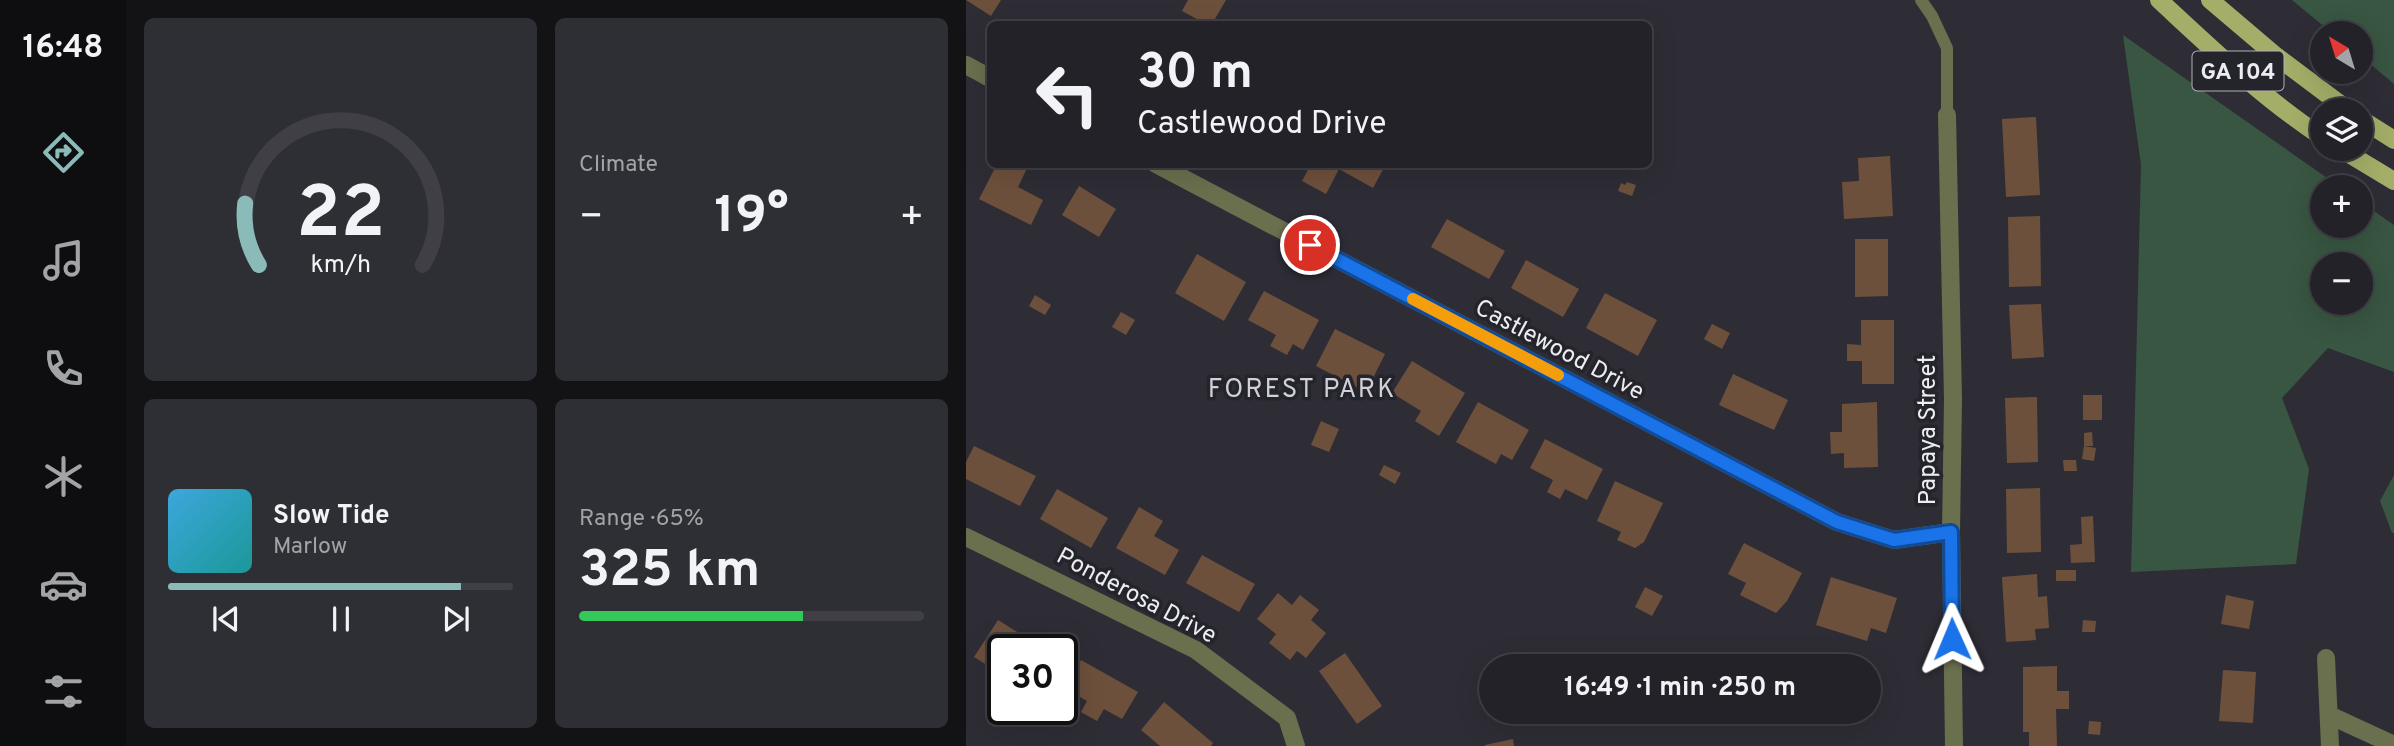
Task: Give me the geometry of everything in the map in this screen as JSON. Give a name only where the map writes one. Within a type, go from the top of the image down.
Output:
[{"type":"main road","name":"GA 104","points":[[2159,0],[2258,88],[2310,128]]},
{"type":"main road","name":"GA 104","points":[[2210,0],[2276,56],[2332,98]]},
{"type":"main road","points":[[2373,127],[2394,140]]},
{"type":"main road","points":[[2362,161],[2394,181]]},
{"type":"street","points":[[966,65],[987,76]]},
{"type":"street","name":"Papaya Street","points":[[1947,115],[1954,746]]},
{"type":"street","name":"Castlewood Drive","points":[[1164,168],[1837,522],[1894,540],[1951,532]]},
{"type":"street","name":"Ponderosa Drive","points":[[966,537],[1196,650],[1287,718],[1296,746]]},
{"type":"street","points":[[2326,658],[2330,746]]},
{"type":"street","points":[[2329,715],[2394,745]]},
{"type":"lane","points":[[1921,0],[1947,48],[1947,115]]},
{"type":"green space","points":[[2292,0],[2394,0],[2394,84],[2373,66],[2373,21],[2317,21]]},
{"type":"green space","points":[[2123,35],[2323,175],[2310,175],[2310,238],[2373,238],[2373,210],[2394,225],[2394,372],[2328,348],[2282,398],[2309,469],[2296,564],[2131,572],[2141,165]]},
{"type":"green space","points":[[2394,475],[2394,533],[2392,533],[2380,501]]},
{"type":"building","points":[[966,0],[1001,0],[991,16]]},
{"type":"building","points":[[1188,0],[1226,0],[1214,21],[1200,21],[1182,11]]},
{"type":"building","points":[[2036,117],[2040,195],[2006,197],[2002,119]]},
{"type":"building","points":[[1890,156],[1893,216],[1844,219],[1842,182],[1859,181],[1858,158]]},
{"type":"building","points":[[995,168],[1027,168],[1018,187],[1043,200],[1031,225],[979,199]]},
{"type":"building","points":[[1309,168],[1384,168],[1373,188],[1339,169],[1326,194],[1302,181]]},
{"type":"building","points":[[1627,182],[1636,185],[1632,196],[1618,191],[1621,183],[1625,185]]},
{"type":"building","points":[[1079,186],[1116,209],[1099,237],[1062,215]]},
{"type":"building","points":[[2040,216],[2041,286],[2009,287],[2008,217]]},
{"type":"building","points":[[1447,219],[1505,251],[1489,279],[1431,247]]},
{"type":"building","points":[[1855,239],[1888,239],[1888,296],[1855,297]]},
{"type":"building","points":[[1197,254],[1246,282],[1224,321],[1175,293]]},
{"type":"building","points":[[1526,260],[1579,289],[1563,317],[1511,288]]},
{"type":"building","points":[[1264,291],[1319,320],[1303,350],[1293,344],[1287,355],[1270,346],[1276,335],[1248,320]]},
{"type":"building","points":[[1605,293],[1657,320],[1638,356],[1586,328]]},
{"type":"building","points":[[1035,295],[1051,305],[1045,315],[1029,306]]},
{"type":"building","points":[[2041,304],[2044,357],[2012,359],[2009,305]]},
{"type":"building","points":[[1121,312],[1135,320],[1126,335],[1112,327]]},
{"type":"building","points":[[1861,320],[1894,320],[1894,384],[1862,384],[1862,361],[1847,361],[1847,344],[1861,345]]},
{"type":"building","points":[[1712,324],[1730,333],[1722,349],[1704,339]]},
{"type":"building","points":[[1335,329],[1385,354],[1366,392],[1316,366]]},
{"type":"building","points":[[1412,361],[1465,393],[1439,436],[1415,421],[1421,411],[1392,393]]},
{"type":"building","points":[[1733,374],[1788,400],[1774,430],[1719,405]]},
{"type":"building","points":[[2083,395],[2102,395],[2102,420],[2083,420]]},
{"type":"building","points":[[2037,397],[2038,462],[2007,463],[2005,398]]},
{"type":"building","points":[[1478,402],[1529,430],[1512,460],[1501,454],[1496,464],[1456,442]]},
{"type":"building","points":[[1877,402],[1878,467],[1844,468],[1844,453],[1831,454],[1830,432],[1842,432],[1842,404]]},
{"type":"building","points":[[1321,421],[1339,429],[1329,452],[1311,445]]},
{"type":"building","points":[[2092,432],[2093,446],[2084,446],[2084,433]]},
{"type":"building","points":[[1545,439],[1603,469],[1587,500],[1565,489],[1560,499],[1547,492],[1553,480],[1530,468]]},
{"type":"building","points":[[974,446],[1036,476],[1020,506],[966,479],[966,462]]},
{"type":"building","points":[[2084,446],[2096,448],[2094,461],[2082,459]]},
{"type":"building","points":[[2063,460],[2076,460],[2077,471],[2064,471]]},
{"type":"building","points":[[1384,465],[1401,473],[1395,484],[1379,475]]},
{"type":"building","points":[[1615,481],[1663,503],[1644,542],[1635,548],[1617,540],[1621,532],[1597,521]]},
{"type":"building","points":[[2040,488],[2041,552],[2007,553],[2006,489]]},
{"type":"building","points":[[1057,489],[1108,518],[1091,548],[1040,519]]},
{"type":"building","points":[[1139,507],[1163,521],[1154,536],[1179,550],[1165,575],[1116,548]]},
{"type":"building","points":[[2093,516],[2095,562],[2071,563],[2070,545],[2082,544],[2081,517]]},
{"type":"building","points":[[1744,543],[1802,573],[1787,601],[1776,613],[1740,595],[1746,583],[1728,574]]},
{"type":"building","points":[[1202,555],[1255,584],[1239,612],[1186,583]]},
{"type":"building","points":[[2056,570],[2076,570],[2076,581],[2056,581]]},
{"type":"building","points":[[2037,574],[2038,597],[2047,596],[2049,628],[2035,629],[2036,640],[2006,642],[2002,577]]},
{"type":"building","points":[[1831,577],[1897,598],[1886,633],[1871,628],[1867,641],[1816,625]]},
{"type":"building","points":[[1645,587],[1663,596],[1652,616],[1635,607]]},
{"type":"building","points":[[1278,593],[1292,605],[1300,595],[1319,610],[1311,620],[1326,633],[1306,658],[1297,651],[1290,660],[1269,643],[1276,634],[1257,619]]},
{"type":"building","points":[[2226,595],[2254,601],[2249,629],[2221,624]]},
{"type":"building","points":[[998,620],[1020,634],[989,634]]},
{"type":"building","points":[[2083,620],[2096,621],[2095,632],[2082,632]]},
{"type":"building","points":[[987,637],[987,665],[974,657]]},
{"type":"building","points":[[1345,653],[1382,706],[1357,724],[1319,671]]},
{"type":"building","points":[[1081,660],[1138,692],[1122,719],[1104,709],[1097,721],[1081,712],[1087,701],[1078,696],[1078,666]]},
{"type":"building","points":[[2057,666],[2057,691],[2069,691],[2069,709],[2056,709],[2057,746],[2029,746],[2029,732],[2023,732],[2023,667]]},
{"type":"building","points":[[2223,670],[2256,672],[2253,723],[2219,721]]},
{"type":"building","points":[[1164,702],[1213,743],[1211,746],[1160,746],[1141,730]]},
{"type":"building","points":[[2089,721],[2101,722],[2100,735],[2088,734]]},
{"type":"building","points":[[1513,739],[1514,746],[1485,746],[1485,745]]},
{"type":"slow traffic","points":[[1413,299],[1558,375]]},
{"type":"district","name":"FOREST PARK","points":[[1302,388]]},
{"type":"route","points":[[1310,245],[1837,522],[1894,540],[1951,532],[1952,639]]}]
